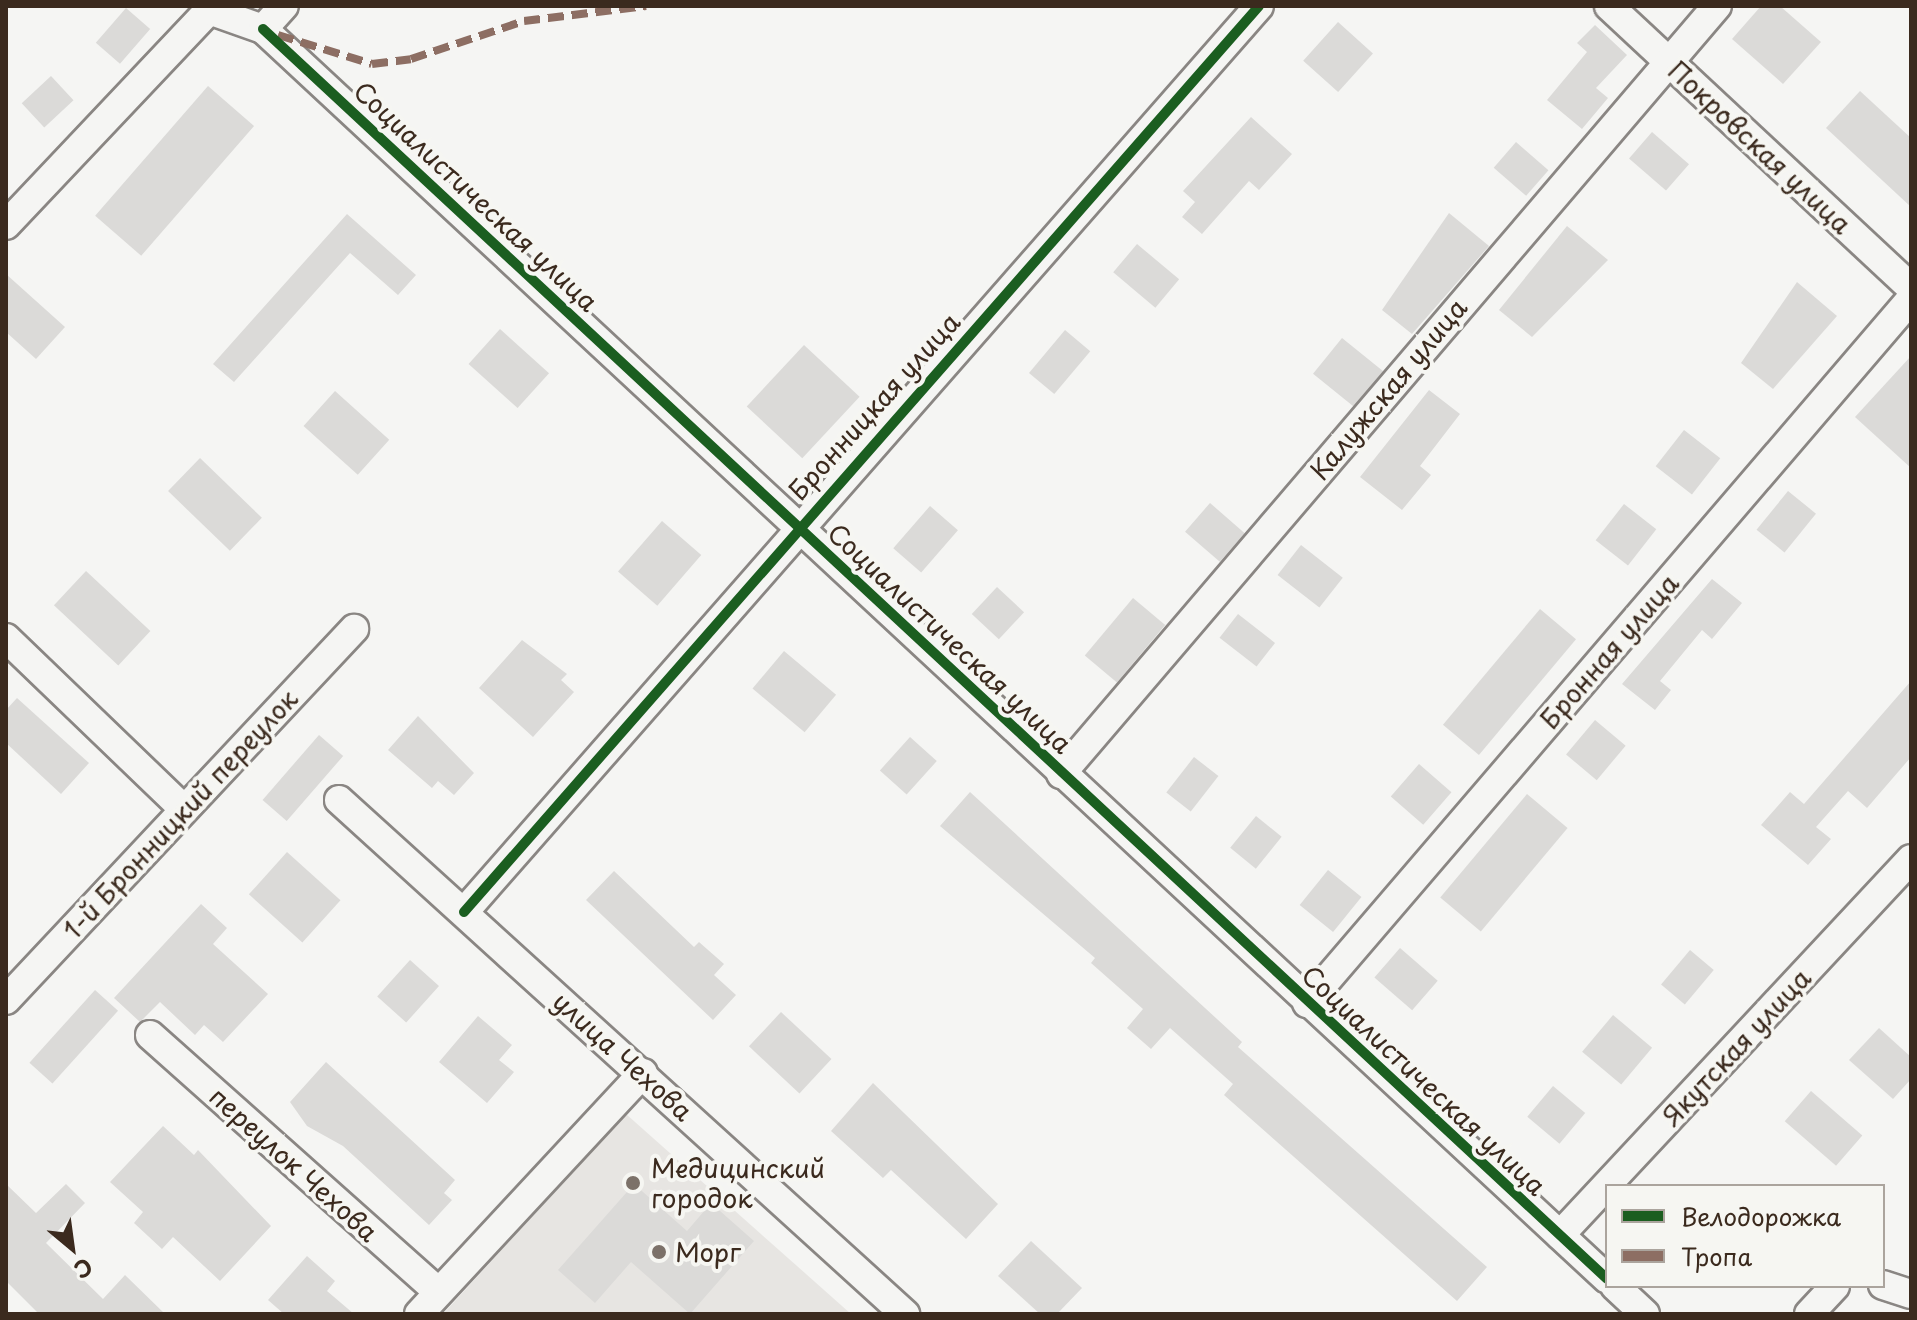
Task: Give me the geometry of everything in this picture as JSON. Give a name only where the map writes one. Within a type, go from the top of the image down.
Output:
[{"type":"street","points":[[6,225],[207,8],[263,29],[284,6]]},
{"type":"street","name":"Бронницкая улица","points":[[464,912],[797,524],[1259,6]]},
{"type":"street","name":"Покровская улица","points":[[1609,6],[1911,288]]},
{"type":"street","name":"Калужская улица","points":[[1061,774],[1717,6]]},
{"type":"street","name":"Социалистическая улица","points":[[263,29],[1605,1277]]},
{"type":"street","name":"Бронная улица","points":[[1307,1003],[1911,299]]},
{"type":"street","name":"1-й Бронницкий переулок","points":[[6,1000],[354,629]]},
{"type":"street","points":[[6,638],[184,809]]},
{"type":"street","name":"улица Чехова","points":[[339,800],[905,1314]]},
{"type":"street","name":"Якутская улица","points":[[1608,1184],[1911,859]]},
{"type":"street","name":"переулок Чехова","points":[[150,1035],[438,1292]]},
{"type":"street","points":[[419,1314],[643,1073]]},
{"type":"street","name":"Якутская улица","points":[[1560,1235],[1605,1187]]},
{"type":"street","points":[[1885,1286],[1911,1294]]},
{"type":"street","points":[[1617,1288],[1645,1314]]},
{"type":"street","points":[[1809,1314],[1833,1288]]},
{"type":"shaded area","name":"Медицинский городок","points":[[626,1114],[851,1314],[443,1314]]},
{"type":"building","points":[[1761,6],[1780,6],[1821,42],[1783,84],[1732,39]]},
{"type":"building","points":[[126,8],[150,29],[120,64],[96,43]]},
{"type":"building","points":[[1338,22],[1373,53],[1338,92],[1303,61]]},
{"type":"building","points":[[1595,25],[1627,55],[1596,88],[1608,98],[1582,129],[1547,100],[1587,52],[1577,43]]},
{"type":"building","points":[[51,76],[74,100],[44,127],[22,103]]},
{"type":"building","points":[[208,86],[254,126],[141,256],[95,216]]},
{"type":"building","points":[[1860,91],[1911,138],[1911,207],[1826,128]]},
{"type":"building","points":[[1251,117],[1292,154],[1259,190],[1249,181],[1202,234],[1182,217],[1195,202],[1183,191]]},
{"type":"building","points":[[1652,132],[1689,164],[1666,191],[1629,158]]},
{"type":"building","points":[[1516,142],[1548,170],[1526,196],[1494,168]]},
{"type":"building","points":[[1449,213],[1489,246],[1412,334],[1382,310]]},
{"type":"building","points":[[347,214],[416,275],[398,295],[350,253],[234,382],[213,364]]},
{"type":"building","points":[[1567,226],[1608,260],[1532,337],[1499,310]]},
{"type":"building","points":[[1137,244],[1179,279],[1155,308],[1113,272]]},
{"type":"building","points":[[6,274],[65,327],[36,359],[6,332]]},
{"type":"building","points":[[1797,282],[1837,316],[1773,389],[1741,363]]},
{"type":"building","points":[[500,329],[549,373],[518,408],[469,364]]},
{"type":"building","points":[[1065,330],[1090,351],[1054,394],[1029,373]]},
{"type":"building","points":[[1342,338],[1383,371],[1354,407],[1313,374]]},
{"type":"building","points":[[804,345],[860,397],[802,458],[747,406]]},
{"type":"building","points":[[1911,356],[1911,468],[1855,417]]},
{"type":"building","points":[[1429,390],[1460,414],[1420,466],[1431,475],[1402,510],[1360,477]]},
{"type":"building","points":[[335,391],[389,440],[358,475],[304,426]]},
{"type":"building","points":[[1684,430],[1720,458],[1692,495],[1656,466]]},
{"type":"building","points":[[200,458],[262,518],[230,551],[168,491]]},
{"type":"building","points":[[1788,491],[1816,514],[1785,553],[1757,530]]},
{"type":"building","points":[[1210,503],[1245,533],[1220,562],[1185,532]]},
{"type":"building","points":[[1624,504],[1656,529],[1628,565],[1596,540]]},
{"type":"building","points":[[930,506],[958,530],[921,573],[893,548]]},
{"type":"building","points":[[662,521],[701,555],[657,606],[618,572]]},
{"type":"building","points":[[1301,545],[1343,578],[1319,608],[1278,575]]},
{"type":"building","points":[[86,571],[150,631],[118,665],[54,605]]},
{"type":"building","points":[[1712,579],[1742,603],[1712,639],[1702,630],[1660,681],[1671,690],[1655,710],[1622,684]]},
{"type":"building","points":[[997,587],[1024,612],[999,639],[972,614]]},
{"type":"building","points":[[1133,598],[1165,625],[1117,682],[1085,655]]},
{"type":"building","points":[[1540,609],[1576,639],[1479,755],[1443,725]]},
{"type":"building","points":[[1238,614],[1275,643],[1257,667],[1220,638]]},
{"type":"building","points":[[522,640],[567,674],[561,680],[574,692],[533,737],[479,688]]},
{"type":"building","points":[[784,651],[836,695],[805,732],[753,689]]},
{"type":"building","points":[[1911,681],[1911,757],[1867,808],[1848,791],[1816,827],[1831,839],[1808,865],[1761,825],[1790,792],[1804,804]]},
{"type":"building","points":[[17,698],[89,763],[61,794],[6,743],[6,710]]},
{"type":"building","points":[[418,716],[474,773],[454,795],[438,781],[432,788],[388,750]]},
{"type":"building","points":[[1595,720],[1626,746],[1597,780],[1566,754]]},
{"type":"building","points":[[319,735],[343,756],[287,821],[263,800]]},
{"type":"building","points":[[910,737],[937,761],[907,795],[880,770]]},
{"type":"building","points":[[1194,757],[1218,776],[1191,812],[1166,792]]},
{"type":"building","points":[[1419,764],[1451,792],[1423,825],[1391,796]]},
{"type":"building","points":[[970,792],[1242,1042],[1238,1047],[1487,1267],[1457,1301],[1224,1095],[1233,1084],[1170,1028],[1151,1049],[1127,1028],[1143,1009],[1091,963],[1095,958],[940,826]]},
{"type":"building","points":[[1527,794],[1568,828],[1481,931],[1440,897]]},
{"type":"building","points":[[1256,816],[1282,837],[1256,869],[1230,848]]},
{"type":"building","points":[[287,852],[341,900],[302,943],[249,894]]},
{"type":"building","points":[[1328,870],[1361,897],[1333,932],[1300,905]]},
{"type":"building","points":[[614,871],[694,947],[699,942],[724,964],[714,975],[736,995],[713,1020],[586,900]]},
{"type":"building","points":[[201,904],[227,928],[213,944],[268,994],[223,1042],[204,1025],[195,1035],[160,1002],[140,1022],[114,998]]},
{"type":"building","points":[[1400,948],[1438,981],[1412,1010],[1374,977]]},
{"type":"building","points":[[1690,950],[1714,970],[1685,1004],[1661,984]]},
{"type":"building","points":[[410,960],[439,986],[406,1023],[377,996]]},
{"type":"building","points":[[95,990],[118,1011],[52,1084],[29,1063]]},
{"type":"building","points":[[781,1012],[831,1059],[799,1093],[749,1046]]},
{"type":"building","points":[[1613,1015],[1652,1048],[1621,1085],[1582,1052]]},
{"type":"building","points":[[478,1016],[512,1045],[499,1060],[514,1072],[487,1103],[439,1062]]},
{"type":"building","points":[[1879,1028],[1911,1057],[1911,1079],[1893,1099],[1849,1060]]},
{"type":"building","points":[[326,1062],[455,1180],[444,1193],[452,1200],[429,1225],[343,1146],[307,1126],[290,1102]]},
{"type":"building","points":[[873,1083],[998,1204],[966,1239],[891,1170],[883,1178],[831,1131]]},
{"type":"building","points":[[1553,1086],[1585,1113],[1559,1144],[1527,1117]]},
{"type":"building","points":[[1811,1091],[1862,1136],[1836,1166],[1785,1121]]},
{"type":"building","points":[[163,1126],[194,1155],[198,1150],[271,1226],[220,1281],[173,1237],[162,1249],[134,1223],[143,1212],[110,1182]]},
{"type":"building","points":[[6,1184],[36,1213],[66,1184],[85,1203],[46,1243],[103,1299],[125,1275],[165,1314],[39,1314],[6,1281]]},
{"type":"building","name":"Морг","points":[[634,1184],[687,1231],[711,1203],[754,1241],[690,1314],[631,1262],[595,1303],[558,1270]]},
{"type":"building","points":[[1031,1241],[1082,1288],[1057,1314],[1040,1314],[998,1276]]},
{"type":"building","points":[[307,1256],[335,1281],[327,1291],[354,1314],[284,1314],[268,1300]]},
{"type":"marked path","points":[[278,35],[372,64],[411,59],[524,21],[646,6]]},
{"type":"cycle path","points":[[464,912],[1259,6]]},
{"type":"cycle path","points":[[263,29],[1605,1277]]},
{"type":"place","name":"Медицинский городок","points":[[633,1183]]},
{"type":"place","name":"Морг","points":[[659,1252]]}]
